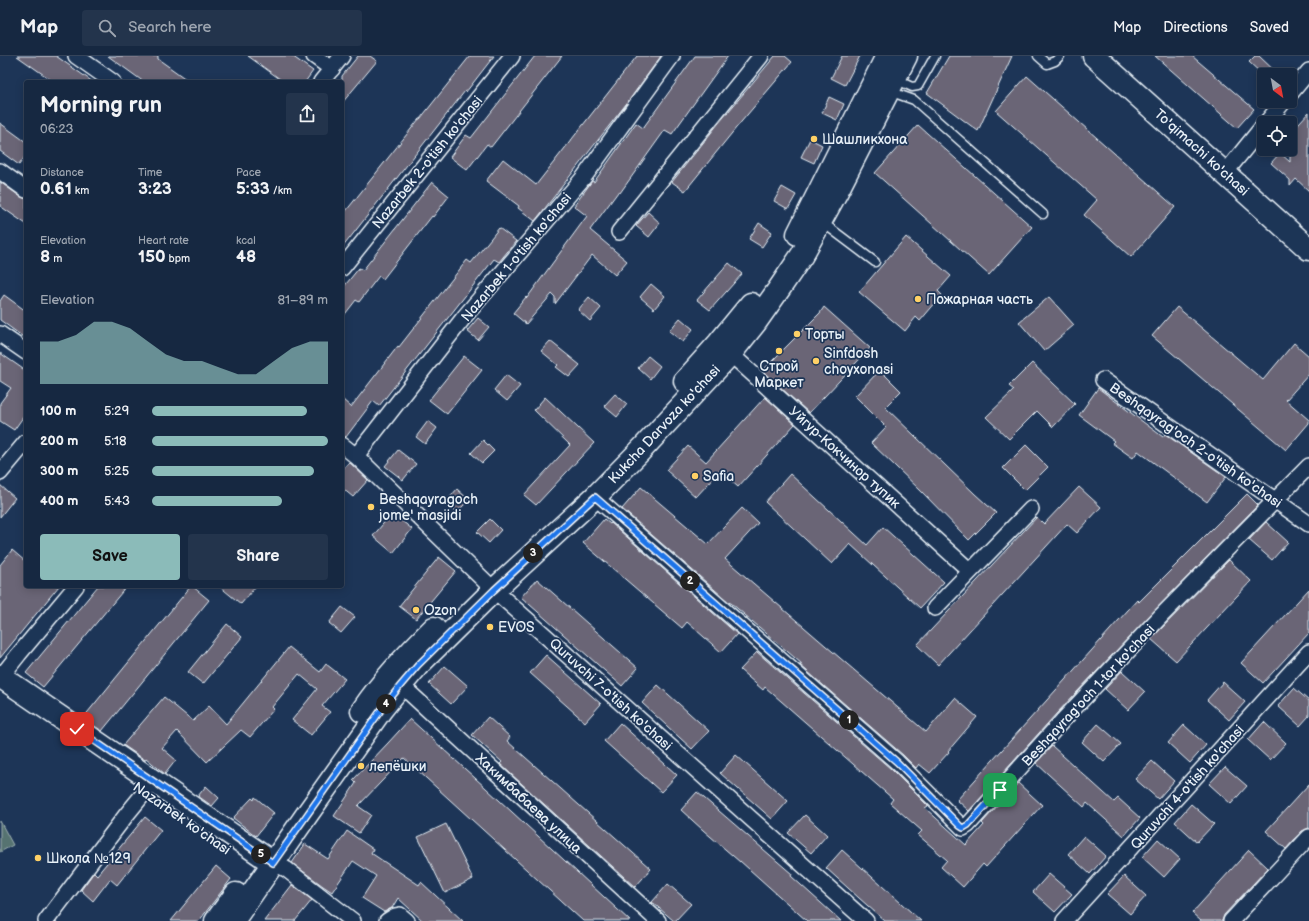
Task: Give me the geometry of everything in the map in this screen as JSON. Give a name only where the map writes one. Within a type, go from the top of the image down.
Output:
[{"type":"main road","name":"Kukcha Darvoza ko'chasi","points":[[814,217],[887,56]]},
{"type":"main road","name":"Kukcha Darvoza ko'chasi","points":[[233,921],[264,862],[367,704],[389,674],[409,652],[595,497],[642,449],[725,348],[795,240],[836,193],[906,56]]},
{"type":"main road","name":"To'qimachi ko'chasi","points":[[1103,57],[1229,168],[1309,231]]},
{"type":"main road","name":"To'qimachi ko'chasi","points":[[1229,168],[1309,249]]},
{"type":"main road","name":"Kukcha Darvoza ko'chasi","points":[[216,921],[264,862],[401,685],[489,585],[641,429],[725,348]]},
{"type":"main road","name":"Nazarbek ko'chasi","points":[[0,680],[149,787],[215,824],[264,862]]},
{"type":"street","points":[[76,56],[110,80]]},
{"type":"street","points":[[314,56],[332,68]]},
{"type":"street","points":[[323,80],[342,56]]},
{"type":"street","name":"Nazarbek 2-o'tish ko'chasi","points":[[344,266],[512,56]]},
{"type":"street","name":"Nazarbek 1-o'tish ko'chasi","points":[[356,456],[465,316],[584,177],[672,56]]},
{"type":"street","points":[[619,232],[762,56]]},
{"type":"street","points":[[1297,86],[1309,71]]},
{"type":"street","points":[[1272,116],[1278,108]]},
{"type":"street","points":[[1229,168],[1257,134]]},
{"type":"street","points":[[0,171],[24,189]]},
{"type":"street","points":[[0,334],[24,351]]},
{"type":"street","name":"Уйгур-Кокчинор тупик","points":[[725,348],[970,571]]},
{"type":"street","name":"Beshqayrag'och 2-o'tish ko'chasi","points":[[1103,380],[1309,524]]},
{"type":"street","points":[[0,473],[24,444]]},
{"type":"street","name":"Quruvchi 7-o'tish ko'chasi","points":[[344,447],[356,456],[489,585],[866,921]]},
{"type":"street","name":"Beshqayrag'och 1-tor ko'chasi","points":[[595,497],[897,762],[963,828],[968,825],[1064,719],[1161,616],[1309,466]]},
{"type":"street","points":[[935,608],[1031,509]]},
{"type":"street","points":[[0,680],[18,654],[74,588]]},
{"type":"street","name":"Quruvchi 4-o'tish ko'chasi","points":[[1064,921],[1309,652]]},
{"type":"street","name":"Хакимбабаева улица","points":[[401,685],[658,921]]},
{"type":"street","points":[[46,921],[149,787]]},
{"type":"street","points":[[1231,921],[1309,837]]},
{"type":"street","points":[[264,862],[286,869],[353,921]]},
{"type":"street","points":[[387,921],[400,915],[407,921]]},
{"type":"lane","points":[[891,85],[912,87],[918,86],[935,56]]},
{"type":"lane","points":[[1038,56],[1047,64],[1055,61],[1060,56]]},
{"type":"lane","points":[[891,85],[914,100],[1043,214]]},
{"type":"lane","points":[[814,217],[833,229],[875,262]]},
{"type":"green space","points":[[0,821],[13,845],[0,852]]},
{"type":"building","points":[[17,56],[56,56],[90,80],[51,80]]},
{"type":"building","points":[[108,56],[158,56],[158,59],[187,80],[141,80]]},
{"type":"building","points":[[248,56],[292,56],[313,71],[306,80],[281,80]]},
{"type":"building","points":[[358,56],[370,56],[377,61],[344,101],[344,80],[342,80],[342,76]]},
{"type":"building","points":[[470,56],[494,56],[344,245],[344,213]]},
{"type":"building","points":[[535,56],[562,56],[491,147],[487,144],[467,170],[450,157],[466,135],[471,138]]},
{"type":"building","points":[[637,56],[661,56],[630,99],[535,221],[518,208],[519,206],[486,181],[503,159],[536,185]]},
{"type":"building","points":[[695,56],[728,56],[672,134],[665,130],[620,193],[618,192],[590,230],[627,261],[615,275],[592,255],[555,304],[555,297],[552,294],[526,324],[513,313],[526,297],[527,298],[587,216],[574,206],[592,181],[594,182],[636,123],[643,128]]},
{"type":"building","points":[[775,56],[785,56],[792,62],[685,191],[672,182],[718,124]]},
{"type":"building","points":[[842,56],[860,56],[845,85],[831,78]]},
{"type":"building","points":[[949,56],[1012,56],[978,131],[927,93]]},
{"type":"building","points":[[1155,56],[1192,56],[1254,109],[1237,128]]},
{"type":"building","points":[[1255,56],[1259,56],[1272,68],[1257,68],[1257,69],[1249,62]]},
{"type":"building","points":[[1027,76],[1175,207],[1131,257],[1084,215],[1097,200],[996,111]]},
{"type":"building","points":[[829,97],[844,104],[837,120],[822,113]]},
{"type":"building","points":[[1309,112],[1309,191],[1296,179],[1290,186],[1290,180],[1271,163],[1277,156],[1283,156],[1290,162],[1290,156],[1297,156],[1297,125]]},
{"type":"building","points":[[0,123],[24,141],[24,158],[19,165],[0,151]]},
{"type":"building","points":[[918,125],[1032,227],[989,275],[875,173]]},
{"type":"building","points":[[810,139],[822,145],[814,163],[801,157]]},
{"type":"building","points":[[0,182],[24,198],[24,223],[0,206]]},
{"type":"building","points":[[432,182],[449,196],[383,279],[379,276],[359,302],[356,300],[344,315],[344,287],[359,268],[363,270]]},
{"type":"building","points":[[782,187],[796,195],[788,209],[774,201]]},
{"type":"building","points":[[648,212],[660,223],[649,237],[636,226]]},
{"type":"building","points":[[759,223],[772,232],[762,247],[749,239]]},
{"type":"building","points":[[499,228],[516,241],[499,262],[494,259],[379,406],[373,401],[346,437],[344,436],[344,401],[351,407],[467,260],[471,263]]},
{"type":"building","points":[[906,237],[951,276],[938,291],[942,295],[920,321],[916,317],[905,331],[859,292]]},
{"type":"building","points":[[729,263],[742,274],[710,310],[697,300]]},
{"type":"building","points":[[651,284],[665,296],[654,309],[640,297]]},
{"type":"building","points":[[4,295],[24,310],[24,338],[0,320],[0,301]]},
{"type":"building","points":[[589,297],[601,308],[590,321],[578,310]]},
{"type":"building","points":[[1049,297],[1074,325],[1044,351],[1019,322]]},
{"type":"building","points":[[824,307],[870,348],[809,413],[762,371],[820,313]]},
{"type":"building","points":[[1177,307],[1263,380],[1294,343],[1309,356],[1309,374],[1286,400],[1309,420],[1309,423],[1286,450],[1152,336]]},
{"type":"building","points":[[478,318],[489,327],[478,340],[467,331]]},
{"type":"building","points":[[680,318],[693,329],[683,342],[669,331]]},
{"type":"building","points":[[550,341],[580,365],[569,377],[556,367],[558,365],[541,351]]},
{"type":"building","points":[[0,353],[24,370],[24,416],[14,430],[0,421],[0,403],[11,388],[0,381]]},
{"type":"building","points":[[464,356],[482,370],[447,414],[429,400]]},
{"type":"building","points":[[648,356],[660,366],[650,379],[638,368]]},
{"type":"building","points":[[1032,363],[1075,404],[1053,427],[1037,411],[1009,439],[986,417],[1014,390],[1009,386]]},
{"type":"building","points":[[880,370],[901,391],[885,407],[996,513],[969,540],[871,443],[886,427],[855,396]]},
{"type":"building","points":[[506,375],[520,386],[507,401],[494,390]]},
{"type":"building","points":[[1098,388],[1163,437],[1165,434],[1226,477],[1207,502],[1138,451],[1133,458],[1112,443],[1114,441],[1079,415]]},
{"type":"building","points":[[615,394],[627,404],[617,417],[604,406]]},
{"type":"building","points":[[545,397],[594,443],[536,505],[524,495],[570,445],[534,410]]},
{"type":"building","points":[[765,397],[795,424],[738,487],[720,471],[696,497],[666,470],[688,446],[706,462]]},
{"type":"building","points":[[428,421],[437,428],[425,444],[416,437]]},
{"type":"building","points":[[483,440],[494,451],[482,463],[471,453]]},
{"type":"building","points":[[1026,445],[1048,467],[1025,490],[1003,468]]},
{"type":"building","points":[[398,450],[416,464],[403,480],[385,466]]},
{"type":"building","points":[[349,462],[368,480],[353,497],[344,490],[344,468]]},
{"type":"building","points":[[790,474],[867,545],[883,527],[944,582],[920,608],[850,544],[832,564],[765,502]]},
{"type":"building","points":[[0,485],[15,498],[0,517]]},
{"type":"building","points":[[641,487],[708,544],[742,508],[758,523],[725,559],[926,732],[955,698],[977,717],[930,773],[919,764],[916,768],[800,665],[802,664],[622,509]]},
{"type":"building","points":[[1079,487],[1101,507],[1077,533],[1067,524],[938,665],[917,645],[1037,517],[1044,524]]},
{"type":"building","points":[[457,489],[469,500],[457,512],[446,502]]},
{"type":"building","points":[[1247,494],[1258,505],[1057,713],[969,811],[957,800],[1137,600],[1139,602]]},
{"type":"building","points":[[392,513],[412,529],[393,553],[373,536]]},
{"type":"building","points":[[490,519],[501,530],[489,543],[477,532]]},
{"type":"building","points":[[604,519],[610,524],[611,523],[737,634],[721,652],[687,622],[682,628],[583,543]]},
{"type":"building","points":[[1266,522],[1288,542],[1272,560],[1249,540]]},
{"type":"building","points":[[12,550],[24,560],[24,588],[57,588],[0,658],[0,565]]},
{"type":"building","points":[[439,557],[456,571],[416,619],[399,606]]},
{"type":"building","points":[[1229,560],[1251,581],[1176,661],[1151,639]]},
{"type":"building","points":[[537,579],[638,668],[622,686],[521,597]]},
{"type":"building","points":[[96,588],[125,588],[43,687],[26,673]]},
{"type":"building","points":[[189,588],[194,588],[209,600],[102,731],[83,718]]},
{"type":"building","points":[[221,588],[254,588],[241,604]]},
{"type":"building","points":[[1309,589],[1309,633],[1263,683],[1241,663]]},
{"type":"building","points":[[342,607],[355,617],[341,633],[329,623]]},
{"type":"building","points":[[227,624],[242,637],[203,684],[188,672]]},
{"type":"building","points":[[289,647],[320,672],[326,664],[345,679],[322,706],[330,712],[311,735],[292,720],[317,689],[299,674],[272,707],[274,709],[250,737],[241,730],[207,762],[177,731],[162,748],[176,760],[165,774],[146,758],[145,760],[123,745],[164,697],[193,721],[209,706],[226,724]]},
{"type":"building","points":[[757,652],[891,769],[928,806],[925,808],[966,845],[984,825],[982,823],[1018,783],[1042,805],[986,867],[983,864],[963,887],[941,867],[947,860],[918,835],[922,831],[890,803],[893,799],[765,687],[763,690],[740,670]]},
{"type":"building","points":[[546,655],[601,704],[585,722],[530,673]]},
{"type":"building","points":[[445,666],[468,686],[451,704],[429,684]]},
{"type":"building","points":[[1122,671],[1145,692],[1128,710],[1105,689]]},
{"type":"building","points":[[1223,682],[1245,702],[1229,720],[1207,700]]},
{"type":"building","points":[[658,685],[709,731],[692,749],[642,703]]},
{"type":"building","points":[[1294,688],[1309,701],[1309,716],[1300,726],[1278,706]]},
{"type":"building","points":[[488,717],[510,737],[507,741],[651,869],[635,887],[500,764],[502,762],[472,735]]},
{"type":"building","points":[[410,719],[630,921],[583,921],[404,758],[358,806],[371,815],[359,833],[334,816],[356,783],[353,780]]},
{"type":"building","points":[[1264,722],[1286,743],[1270,760],[1248,740]]},
{"type":"building","points":[[620,723],[677,775],[661,792],[604,741]]},
{"type":"building","points":[[1098,724],[1121,744],[1104,762],[1082,742]]},
{"type":"building","points":[[1184,725],[1206,745],[1190,763],[1168,743]]},
{"type":"building","points":[[1052,746],[1114,802],[1118,798],[1140,818],[1124,836],[1087,803],[1084,807],[1036,763]]},
{"type":"building","points":[[736,755],[788,801],[772,819],[720,773]]},
{"type":"building","points":[[1152,761],[1174,781],[1158,799],[1135,779]]},
{"type":"building","points":[[1225,767],[1247,786],[1231,804],[1209,784]]},
{"type":"building","points":[[1309,784],[1309,828],[1302,831],[1286,849],[1266,831]]},
{"type":"building","points":[[206,786],[219,798],[212,806],[198,796]]},
{"type":"building","points":[[697,792],[792,874],[791,876],[841,921],[807,921],[703,830],[681,810]]},
{"type":"building","points":[[255,797],[274,813],[256,836],[233,818],[252,798],[254,800]]},
{"type":"building","points":[[1191,804],[1214,824],[1197,842],[1175,822]]},
{"type":"building","points":[[805,815],[827,835],[811,853],[788,833]]},
{"type":"building","points":[[145,817],[161,830],[117,885],[110,879],[93,901],[81,890],[94,872],[97,875]]},
{"type":"building","points":[[446,824],[473,879],[445,893],[418,837]]},
{"type":"building","points":[[347,831],[373,849],[371,853],[419,885],[421,882],[463,921],[423,921],[398,898],[392,908],[384,912],[362,898],[376,876],[353,861],[332,892],[292,863],[305,844],[328,859]]},
{"type":"building","points":[[1084,836],[1106,856],[1090,874],[1068,854]]},
{"type":"building","points":[[1158,839],[1180,859],[1164,877],[1142,857]]},
{"type":"building","points":[[842,850],[921,921],[885,921],[859,898],[826,868]]},
{"type":"building","points":[[1249,850],[1268,868],[1224,915],[1222,921],[1201,921],[1192,913]]},
{"type":"building","points":[[216,866],[231,879],[199,921],[171,921]]},
{"type":"building","points":[[1049,874],[1072,894],[1055,912],[1033,892]]},
{"type":"building","points":[[1124,876],[1146,896],[1130,914],[1107,894]]},
{"type":"building","points":[[668,884],[691,904],[675,921],[652,902]]},
{"type":"building","points":[[292,885],[312,900],[295,921],[264,921]]},
{"type":"place","name":"Шашликхона","points":[[814,139]]},
{"type":"place","name":"Пожарная часть","points":[[918,299]]},
{"type":"place","name":"Торты","points":[[797,334]]},
{"type":"place","name":"Строй Маркет","points":[[779,351]]},
{"type":"place","name":"Sinfdosh choyxonasi","points":[[816,361]]},
{"type":"place","name":"Safia","points":[[695,476]]},
{"type":"place","name":"Beshqayragoch jome' masjidi","points":[[371,507]]},
{"type":"place","name":"Ozon","points":[[416,610]]},
{"type":"place","name":"EVOS","points":[[490,627]]},
{"type":"place","name":"лепёшки","points":[[361,766]]},
{"type":"place","name":"Школа №129","points":[[38,858]]},
{"type":"route","points":[[77,729],[273,863],[381,710],[418,665],[494,590],[595,497],[897,762],[960,826],[963,828],[968,825],[1000,790]]}]
